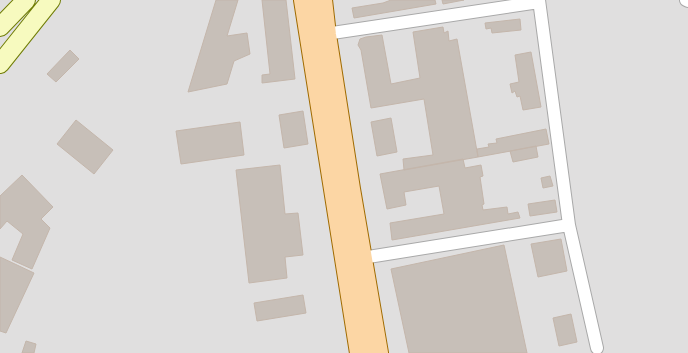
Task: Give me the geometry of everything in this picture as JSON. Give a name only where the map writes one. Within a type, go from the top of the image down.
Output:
[{"type":"main road","points":[[304,0],[318,35],[327,89],[343,190],[360,353]]},
{"type":"main road","points":[[318,35],[322,0]]},
{"type":"main road","points":[[343,190],[362,258],[378,353]]},
{"type":"street","points":[[0,27],[26,0]]},
{"type":"street","points":[[2,58],[51,0]]},
{"type":"street","points":[[318,35],[539,1],[569,225],[597,348]]},
{"type":"street","points":[[362,258],[569,225]]},
{"type":"shaded area","points":[[0,0],[688,0],[688,353],[0,353]]},
{"type":"building","points":[[216,0],[238,0],[227,36],[247,33],[250,54],[234,61],[227,84],[188,92]]},
{"type":"building","points":[[262,0],[286,0],[295,79],[262,83],[262,75],[270,74]]},
{"type":"building","points":[[391,0],[435,0],[436,4],[354,18],[352,8],[383,3]]},
{"type":"building","points":[[442,0],[464,0],[443,4]]},
{"type":"building","points":[[520,19],[521,30],[492,33],[491,28],[486,29],[485,23]]},
{"type":"building","points":[[443,27],[444,33],[448,31],[449,41],[457,39],[478,157],[404,170],[403,159],[433,155],[424,99],[371,108],[361,50],[358,45],[360,39],[382,35],[391,84],[420,78],[413,32]]},
{"type":"building","points":[[70,50],[79,59],[56,82],[47,74]]},
{"type":"building","points":[[531,52],[541,107],[523,110],[520,96],[517,97],[515,91],[512,93],[510,84],[519,82],[515,55]]},
{"type":"building","points":[[303,111],[308,144],[284,148],[279,115]]},
{"type":"building","points":[[391,118],[397,152],[377,156],[371,122]]},
{"type":"building","points":[[76,120],[113,150],[94,174],[57,144]]},
{"type":"building","points":[[240,122],[244,155],[181,164],[176,131]]},
{"type":"building","points":[[546,129],[549,144],[478,157],[477,149],[489,147],[488,144],[497,143],[496,139]]},
{"type":"building","points":[[536,146],[538,157],[513,162],[510,151]]},
{"type":"building","points":[[463,159],[465,168],[481,165],[483,176],[480,177],[484,204],[482,205],[483,210],[507,207],[508,214],[518,212],[520,218],[392,240],[390,223],[444,214],[439,186],[404,192],[406,205],[387,209],[380,174]]},
{"type":"building","points":[[280,165],[285,214],[298,213],[303,255],[285,257],[287,278],[249,283],[236,170]]},
{"type":"building","points":[[22,175],[53,207],[41,219],[50,228],[32,269],[12,260],[23,234],[7,221],[0,229],[0,196]]},
{"type":"building","points":[[550,176],[553,186],[543,188],[541,178]]},
{"type":"building","points":[[555,200],[557,212],[530,216],[528,204]]},
{"type":"building","points":[[561,239],[567,271],[538,277],[531,244]]},
{"type":"building","points":[[504,245],[527,353],[409,353],[391,269]]},
{"type":"building","points":[[0,257],[34,273],[6,333],[0,331]]},
{"type":"building","points":[[303,295],[306,313],[257,321],[254,303]]},
{"type":"building","points":[[571,314],[577,342],[559,346],[553,318]]},
{"type":"building","points":[[26,341],[36,344],[34,353],[22,353]]}]
